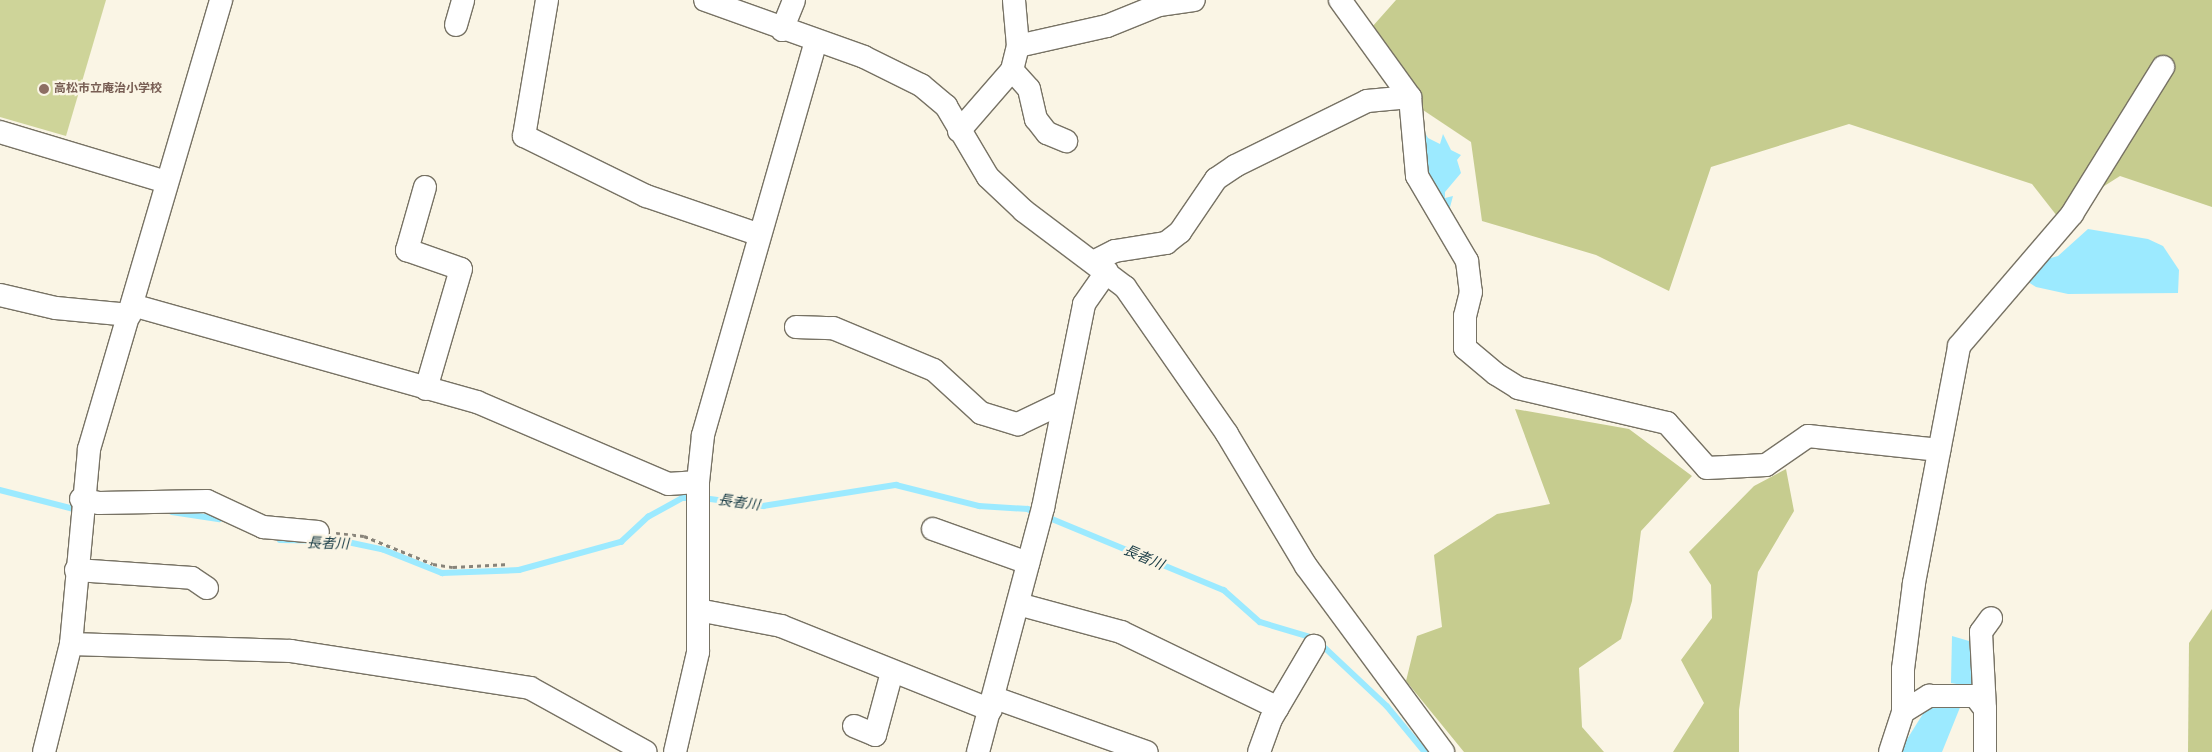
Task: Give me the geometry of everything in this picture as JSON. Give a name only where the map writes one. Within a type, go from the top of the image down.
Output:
[{"type":"street","points":[[44,752],[70,644],[81,508],[89,449],[221,0]]},
{"type":"street","points":[[456,25],[463,0]]},
{"type":"street","points":[[547,0],[524,136],[646,196],[760,235]]},
{"type":"street","points":[[705,0],[782,30],[864,57],[921,85],[946,106],[959,131],[988,177],[1062,241],[1101,266],[1125,287],[1183,367],[1306,566],[1443,752]]},
{"type":"street","points":[[782,30],[794,0]]},
{"type":"street","points":[[959,131],[1012,70],[1018,46],[1014,0]]},
{"type":"street","points":[[1018,46],[1107,26],[1159,5],[1194,0]]},
{"type":"street","points":[[1340,0],[1410,97],[1417,176],[1467,261],[1471,292],[1465,316],[1465,348],[1496,374],[1518,388],[1667,423],[1707,468],[1766,465],[1808,436],[1939,450]]},
{"type":"street","points":[[675,752],[698,652],[698,492],[703,435],[816,41]]},
{"type":"street","points":[[1890,752],[1903,712],[1903,669],[1914,583],[1960,346],[2072,214],[2163,67]]},
{"type":"street","points":[[1012,70],[1029,89],[1036,120],[1047,133],[1066,141]]},
{"type":"street","points":[[978,752],[993,704],[1041,515],[1084,304],[1101,266],[1115,251],[1166,243],[1180,232],[1216,179],[1235,166],[1367,101],[1410,97]]},
{"type":"street","points":[[0,132],[166,182]]},
{"type":"street","points":[[425,187],[407,250],[461,269],[426,389]]},
{"type":"street","points":[[0,295],[56,308],[131,310],[477,402],[668,484],[698,492]]},
{"type":"street","points":[[796,327],[833,328],[934,370],[982,413],[1018,424],[1064,402]]},
{"type":"street","points":[[81,508],[100,503],[207,501],[263,527],[318,532]]},
{"type":"street","points":[[933,529],[1028,563]]},
{"type":"street","points":[[76,570],[192,578],[207,588]]},
{"type":"street","points":[[1018,604],[1121,632],[1278,708]]},
{"type":"street","points":[[698,610],[782,626],[892,672],[1147,752]]},
{"type":"street","points":[[1985,752],[1981,632],[1991,618]]},
{"type":"street","points":[[70,644],[291,651],[510,684],[562,704],[646,752]]},
{"type":"street","points":[[1259,752],[1278,708],[1314,646]]},
{"type":"street","points":[[854,726],[875,735],[892,672]]},
{"type":"street","points":[[1903,712],[1929,696],[1955,693],[1975,696],[1985,709]]},
{"type":"path","points":[[318,532],[364,536],[453,568],[509,564]]},
{"type":"green space","name":"高松市立庵治小学校","points":[[0,0],[106,0],[66,136],[0,117]]},
{"type":"green space","points":[[1396,0],[2212,0],[2212,207],[2120,176],[2057,216],[2032,184],[1849,124],[1711,167],[1669,291],[1596,255],[1482,221],[1471,142],[1423,110],[1372,27]]},
{"type":"green space","points":[[1515,409],[1629,429],[1692,476],[1641,531],[1632,601],[1621,639],[1579,668],[1582,727],[1604,752],[1464,752],[1406,681],[1417,636],[1442,627],[1434,555],[1497,514],[1550,504]]},
{"type":"green space","points":[[1786,469],[1794,511],[1758,572],[1739,710],[1739,752],[1673,752],[1704,703],[1681,660],[1712,618],[1711,585],[1689,552],[1754,486]]},
{"type":"green space","points":[[2212,609],[2212,752],[2188,752],[2189,643]]},
{"type":"water","points":[[1422,128],[1428,138],[1440,144],[1443,134],[1451,150],[1461,155],[1457,160],[1461,173],[1445,192],[1445,198],[1453,196],[1449,211],[1423,173]]},
{"type":"water","points":[[2088,229],[2148,239],[2163,246],[2179,270],[2178,293],[2068,294],[2036,287],[2025,280],[2040,261],[2058,256]]},
{"type":"water","points":[[1952,636],[1969,641],[1974,687],[1951,683]]},
{"type":"water","points":[[1951,701],[1961,705],[1942,752],[1899,752],[1926,709]]},
{"type":"waterway","name":"長者川","points":[[703,498],[763,506],[896,485],[979,506],[1028,509],[1036,514]]},
{"type":"waterway","name":"長者川","points":[[0,490],[78,510]]},
{"type":"waterway","name":"長者川","points":[[280,540],[343,541],[382,549],[442,573],[519,570],[621,542],[648,517],[682,498],[693,498]]},
{"type":"waterway","name":"長者川","points":[[172,512],[219,519]]},
{"type":"waterway","name":"長者川","points":[[1045,516],[1224,590],[1260,622],[1314,638]]},
{"type":"waterway","name":"長者川","points":[[1321,644],[1387,706],[1425,752]]},
{"type":"place","name":"高松市立庵治小学校","points":[[44,89]]}]
